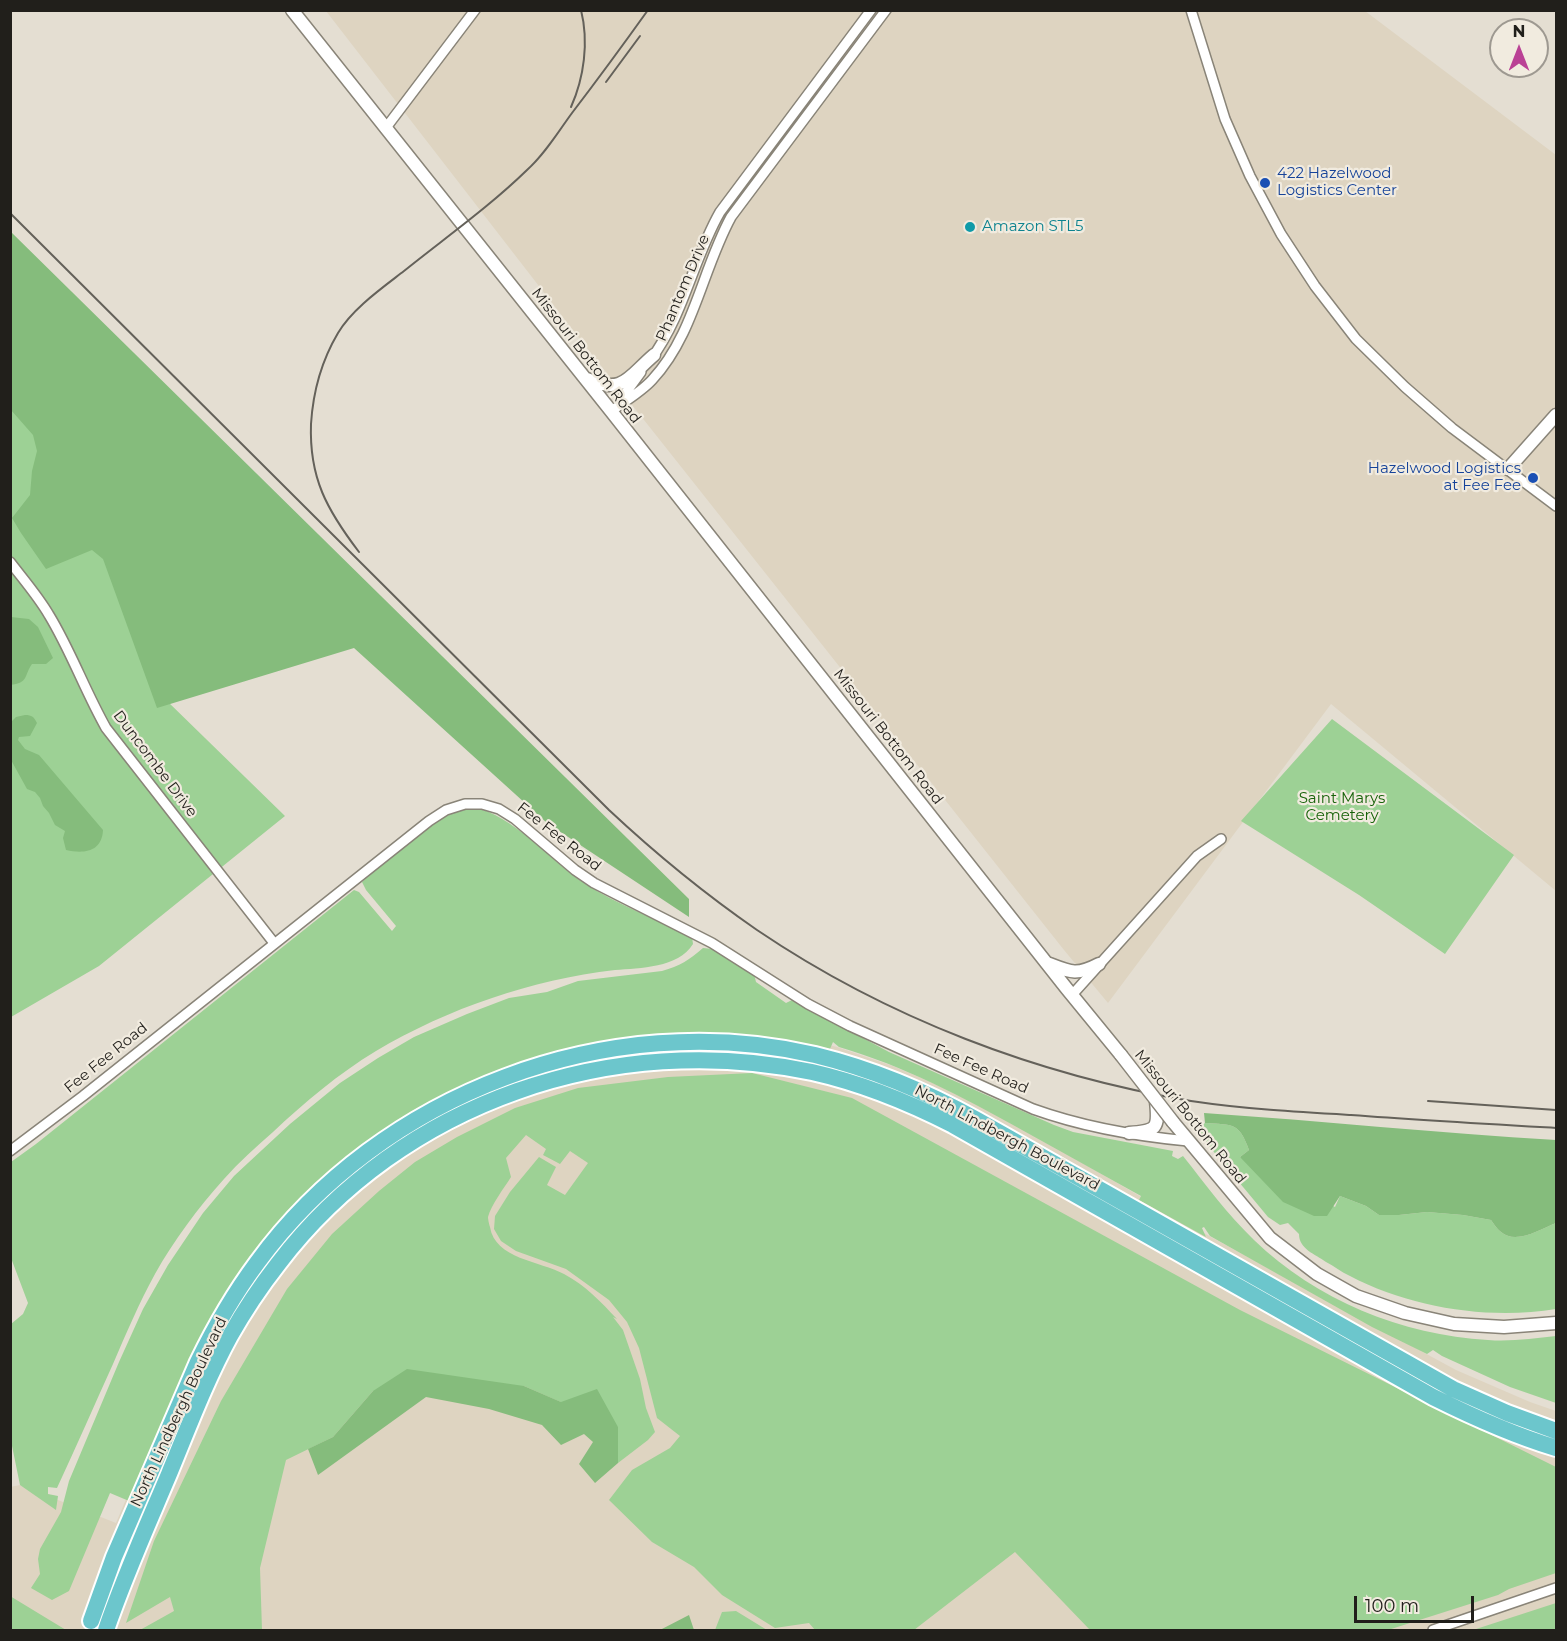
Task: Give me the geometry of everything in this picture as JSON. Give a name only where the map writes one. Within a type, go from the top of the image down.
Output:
[{"type":"highway","name":"North Lindbergh Boulevard","points":[[91,1621],[114,1557],[211,1336],[225,1310],[258,1262],[296,1217],[363,1155],[411,1122],[462,1095],[548,1063],[577,1055],[636,1046],[665,1043],[725,1043],[783,1049],[841,1062],[898,1081],[977,1120],[1454,1389],[1507,1413],[1557,1431]]},
{"type":"highway","name":"North Lindbergh Boulevard","points":[[106,1630],[135,1552],[230,1336],[262,1285],[313,1223],[341,1195],[388,1158],[438,1126],[465,1112],[548,1080],[636,1063],[696,1059],[755,1063],[814,1072],[899,1100],[963,1131],[1433,1396],[1504,1430],[1557,1448]]},
{"type":"street","name":"Missouri Bottom Road","points":[[292,10],[1188,1142],[1270,1238],[1317,1274],[1356,1296],[1405,1313],[1454,1324],[1504,1327],[1557,1323]]},
{"type":"street","points":[[385,129],[475,10]]},
{"type":"street","name":"Phantom Drive","points":[[611,411],[654,355],[675,320],[708,234],[720,212],[871,10]]},
{"type":"street","name":"Phantom Drive","points":[[611,411],[651,381],[670,356],[687,324],[719,239],[731,217],[886,10]]},
{"type":"street","points":[[1191,10],[1225,119],[1250,176],[1281,234],[1315,286],[1356,339],[1405,387],[1452,428],[1557,506]]},
{"type":"street","points":[[585,378],[604,385],[616,386],[626,382],[654,355]]},
{"type":"street","points":[[1508,469],[1557,415]]},
{"type":"street","name":"Duncombe Drive","points":[[10,562],[49,614],[106,728],[274,943]]},
{"type":"street","name":"Fee Fee Road","points":[[10,1151],[83,1096],[429,821],[446,810],[465,804],[482,804],[499,809],[594,883],[712,943],[808,1004],[850,1026],[1033,1109],[1080,1124],[1188,1142]]},
{"type":"street","points":[[1072,995],[1197,856],[1221,838]]},
{"type":"street","points":[[1046,962],[1076,972],[1085,971],[1099,964]]},
{"type":"street","points":[[1129,1133],[1154,1128],[1157,1123],[1156,1101]]},
{"type":"street","points":[[1433,1630],[1557,1588]]},
{"type":"shaded area","points":[[326,11],[1365,11],[1556,155],[1556,891],[1331,704],[1108,1003],[583,343]]},
{"type":"shaded area","points":[[639,1028],[776,1032],[837,1047],[893,1066],[973,1100],[1211,1237],[1456,1370],[1556,1411],[1556,1630],[11,1630],[10,1487],[20,1485],[116,1523],[175,1383],[241,1258],[305,1187],[414,1106],[491,1065]]},
{"type":"green space","points":[[10,231],[689,899],[689,917],[547,823],[354,648],[157,708],[103,559],[92,550],[46,569],[12,518],[30,495],[37,451],[33,435],[11,410]]},
{"type":"green space","points":[[10,375],[122,563],[165,699],[285,816],[99,966],[11,1017]]},
{"type":"green space","points":[[11,617],[29,619],[38,627],[53,658],[46,664],[32,664],[23,680],[10,685]]},
{"type":"green space","points":[[25,715],[35,719],[37,723],[30,736],[19,737],[18,740],[25,749],[39,755],[103,830],[99,843],[91,850],[79,852],[66,850],[63,838],[65,831],[55,825],[35,792],[27,789],[11,760],[11,722],[16,717]]},
{"type":"green space","name":"Saint Marys Cemetery","points":[[1332,719],[1514,855],[1445,954],[1359,895],[1241,821]]},
{"type":"green space","points":[[474,808],[488,812],[517,828],[584,883],[692,937],[693,944],[678,958],[658,965],[552,981],[491,998],[462,1009],[376,1051],[335,1079],[297,1110],[224,1179],[205,1201],[162,1261],[138,1307],[57,1488],[48,1487],[48,1494],[58,1496],[56,1510],[20,1485],[11,1441],[11,1324],[23,1314],[28,1303],[11,1258],[11,1162],[354,890],[359,892],[392,931],[396,926],[362,882],[427,826],[442,818]]},
{"type":"green space","points":[[703,948],[713,949],[754,974],[756,982],[786,1003],[792,1000],[889,1052],[1054,1125],[1073,1132],[1173,1151],[1172,1156],[1178,1159],[1183,1156],[1235,1220],[1278,1261],[1333,1297],[1362,1311],[1424,1331],[1456,1337],[1522,1340],[1556,1336],[1556,1403],[1510,1387],[1433,1350],[1427,1354],[1372,1327],[1210,1236],[1204,1227],[1202,1228],[1206,1237],[1139,1200],[1141,1196],[978,1106],[887,1063],[839,1047],[833,1042],[830,1049],[766,1038],[701,1033],[630,1037],[560,1051],[493,1072],[430,1102],[370,1140],[316,1185],[267,1236],[225,1294],[197,1344],[129,1501],[110,1493],[69,1591],[52,1600],[31,1588],[40,1574],[38,1559],[40,1549],[61,1512],[69,1481],[143,1309],[168,1265],[203,1213],[234,1176],[290,1124],[340,1083],[414,1037],[509,998],[547,992],[578,981],[662,971],[684,962]]},
{"type":"green space","points":[[752,1073],[852,1098],[1240,1310],[1556,1467],[1556,1573],[1498,1595],[1388,1630],[1090,1630],[1015,1552],[914,1630],[815,1630],[809,1623],[775,1628],[722,1595],[694,1567],[652,1542],[609,1500],[632,1470],[670,1448],[680,1436],[657,1418],[639,1348],[627,1322],[609,1300],[566,1269],[516,1251],[501,1241],[494,1229],[495,1216],[510,1192],[539,1157],[556,1167],[547,1185],[565,1195],[588,1163],[570,1151],[560,1164],[543,1155],[546,1149],[526,1135],[506,1158],[511,1177],[488,1217],[494,1238],[509,1253],[572,1278],[617,1319],[613,1317],[623,1330],[655,1432],[618,1463],[618,1427],[524,1386],[373,1391],[333,1437],[286,1460],[260,1568],[262,1630],[140,1630],[174,1611],[170,1597],[126,1623],[154,1541],[221,1401],[287,1289],[332,1234],[379,1191],[415,1162],[457,1137],[515,1108],[578,1088],[668,1077]]},
{"type":"green space","points":[[1204,1113],[1556,1140],[1556,1223],[1528,1235],[1514,1237],[1501,1232],[1491,1220],[1427,1212],[1379,1215],[1366,1206],[1340,1196],[1327,1216],[1314,1216],[1283,1202],[1240,1157],[1249,1150],[1242,1134],[1229,1125],[1205,1123]]},
{"type":"green space","points":[[1205,1123],[1234,1127],[1242,1134],[1249,1150],[1240,1157],[1335,1207],[1340,1196],[1366,1206],[1379,1215],[1427,1212],[1463,1215],[1491,1220],[1501,1232],[1514,1237],[1528,1235],[1556,1223],[1556,1309],[1504,1313],[1451,1309],[1398,1296],[1347,1274],[1308,1251],[1302,1244],[1299,1234],[1288,1223],[1280,1225],[1268,1217],[1209,1146],[1198,1129]]},
{"type":"green space","points":[[407,1369],[524,1386],[561,1402],[597,1389],[618,1427],[618,1463],[595,1483],[579,1464],[593,1442],[584,1434],[561,1445],[542,1425],[489,1409],[426,1397],[318,1475],[308,1449],[333,1437],[373,1391]]},
{"type":"green space","points":[[10,1596],[66,1630],[11,1630]]},
{"type":"green space","points":[[1556,1603],[1556,1630],[1473,1630]]},
{"type":"green space","points":[[736,1611],[767,1630],[715,1630],[722,1612]]},
{"type":"green space","points":[[689,1615],[694,1630],[660,1630]]},
{"type":"railway","points":[[571,107],[584,60],[585,35],[581,10]]},
{"type":"railway","points":[[359,552],[329,507],[313,461],[311,424],[314,400],[319,377],[332,343],[344,324],[368,299],[482,210],[534,164],[648,10]]},
{"type":"railway","points":[[606,82],[640,36]]},
{"type":"railway","points":[[10,213],[609,810],[700,888],[757,930],[807,962],[911,1016],[965,1039],[1020,1059],[1133,1090],[1191,1101],[1251,1108],[1556,1128]]},
{"type":"railway","points":[[1428,1101],[1556,1110]]},
{"type":"place","name":"422 Hazelwood Logistics Center","points":[[1265,183]]},
{"type":"place","name":"Amazon STL5","points":[[970,227]]},
{"type":"place","name":"Hazelwood Logistics at Fee Fee","points":[[1533,478]]}]
